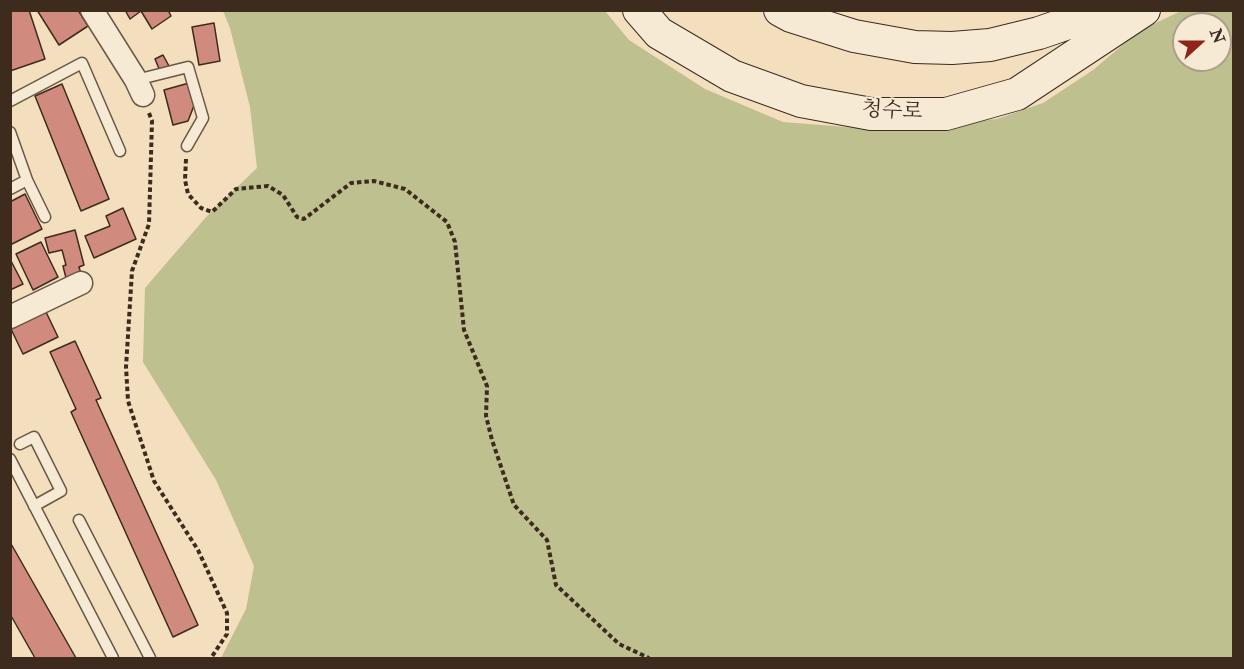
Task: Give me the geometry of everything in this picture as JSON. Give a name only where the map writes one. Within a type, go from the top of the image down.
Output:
[{"type":"main road","name":"청수로","points":[[639,10],[658,33],[732,76],[801,101],[871,114],[946,114],[1017,94],[1144,10]]},
{"type":"main road","points":[[780,10],[791,16],[854,36],[915,46],[952,48],[990,45],[1039,33],[1106,10]]},
{"type":"street","points":[[92,10],[140,87]]},
{"type":"street","points":[[10,317],[81,283]]},
{"type":"lane","points":[[10,101],[82,63],[120,151]]},
{"type":"lane","points":[[140,87],[189,67],[203,118],[187,146]]},
{"type":"lane","points":[[10,132],[27,180],[45,217]]},
{"type":"lane","points":[[10,189],[27,180]]},
{"type":"lane","points":[[20,444],[34,437],[61,491],[34,506]]},
{"type":"lane","points":[[10,459],[113,658]]},
{"type":"lane","points":[[79,520],[150,658]]},
{"type":"path","points":[[140,87],[152,121],[149,224],[132,271],[126,368],[128,401],[154,482],[198,550],[227,613],[226,634],[212,658]]},
{"type":"path","points":[[187,146],[185,180],[188,194],[201,208],[212,212],[236,189],[268,186],[284,195],[297,217],[304,219],[351,183],[374,181],[405,189],[447,222],[455,242],[464,330],[487,386],[486,416],[514,505],[547,540],[556,585],[619,644],[649,658]]},
{"type":"green space","points":[[223,11],[605,11],[629,40],[705,89],[783,122],[885,130],[997,119],[1043,103],[1093,70],[1139,31],[1172,15],[1172,72],[1232,72],[1232,12],[1179,12],[1233,11],[1233,658],[221,658],[246,609],[254,566],[216,480],[143,362],[145,288],[207,216],[257,168],[250,107],[230,28]]},
{"type":"building","points":[[10,10],[29,10],[45,59],[10,71]]},
{"type":"building","points":[[37,10],[78,10],[88,26],[59,45]]},
{"type":"building","points":[[125,10],[168,10],[171,16],[152,29],[141,11],[130,19]]},
{"type":"building","points":[[214,23],[220,61],[199,65],[192,27]]},
{"type":"building","points":[[163,55],[169,66],[160,71],[155,59]]},
{"type":"building","points":[[189,83],[195,103],[188,121],[173,125],[164,90]]},
{"type":"building","points":[[62,84],[109,199],[81,211],[35,96]]},
{"type":"building","points":[[25,194],[42,229],[10,245],[10,202]]},
{"type":"building","points":[[123,208],[136,239],[94,258],[85,236],[110,226],[106,216]]},
{"type":"building","points":[[75,230],[84,265],[79,267],[81,274],[66,278],[63,266],[66,265],[62,250],[49,253],[45,238]]},
{"type":"building","points":[[41,242],[58,277],[33,290],[16,254]]},
{"type":"building","points":[[10,259],[23,284],[10,290]]},
{"type":"building","points":[[46,312],[58,337],[23,354],[11,329]]},
{"type":"building","points":[[75,341],[101,398],[96,400],[198,625],[173,637],[71,412],[76,409],[50,352]]},
{"type":"building","points":[[10,542],[76,658],[35,658],[10,614]]}]
